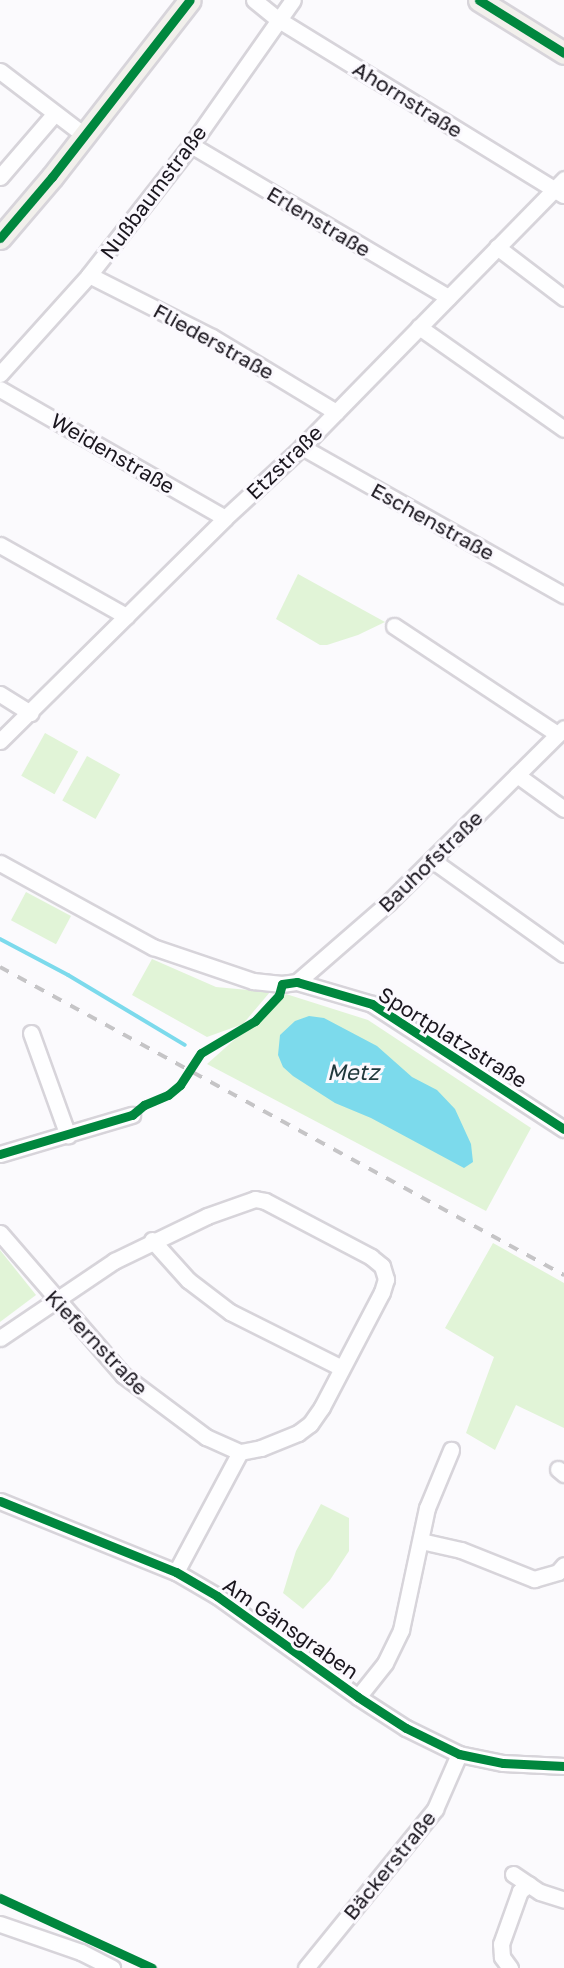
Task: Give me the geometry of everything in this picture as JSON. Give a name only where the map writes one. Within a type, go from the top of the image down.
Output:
[{"type":"street","points":[[0,238],[190,0]]},
{"type":"street","name":"Ahornstraße","points":[[254,0],[279,20],[561,188]]},
{"type":"street","name":"Nußbaumstraße","points":[[0,374],[89,275],[191,145],[293,0]]},
{"type":"street","points":[[479,0],[564,53]]},
{"type":"street","points":[[0,71],[84,135]]},
{"type":"street","points":[[0,177],[55,113]]},
{"type":"street","name":"Erlenstraße","points":[[191,145],[448,297]]},
{"type":"street","name":"Etzstraße","points":[[0,741],[225,518],[302,447],[497,247],[561,188]]},
{"type":"street","points":[[497,247],[564,298]]},
{"type":"street","name":"Fliederstraße","points":[[89,275],[212,336],[336,412]]},
{"type":"street","points":[[420,327],[564,429]]},
{"type":"street","name":"Weidenstraße","points":[[0,389],[225,518]]},
{"type":"street","name":"Eschenstraße","points":[[302,447],[564,595]]},
{"type":"street","points":[[0,545],[126,616]]},
{"type":"street","name":"Bauhofstraße","points":[[297,982],[388,903],[561,731],[394,626]]},
{"type":"street","points":[[0,694],[30,713]]},
{"type":"street","points":[[517,775],[564,809]]},
{"type":"street","points":[[432,860],[564,954]]},
{"type":"street","name":"Sportplatzstraße","points":[[0,863],[153,947],[253,981],[282,984],[297,982],[372,1004],[564,1129]]},
{"type":"street","points":[[31,1033],[68,1136]]},
{"type":"street","points":[[0,1154],[68,1136],[132,1115]]},
{"type":"street","points":[[0,1338],[55,1299],[114,1261],[152,1240],[207,1216],[255,1200],[265,1201],[371,1257],[382,1266],[386,1279],[359,1339],[322,1407],[304,1428],[275,1443],[240,1452],[176,1572]]},
{"type":"street","name":"Kiefernstraße","points":[[0,1233],[123,1375],[206,1437],[240,1452]]},
{"type":"street","points":[[152,1240],[188,1280],[230,1312],[342,1368]]},
{"type":"street","points":[[358,1697],[385,1663],[401,1630],[427,1508],[451,1449]]},
{"type":"street","name":"Am Gänsgraben","points":[[0,1501],[176,1572],[217,1596],[358,1697],[406,1728],[459,1754],[503,1763],[564,1766]]},
{"type":"street","points":[[421,1541],[462,1550],[534,1579],[558,1572],[564,1565]]},
{"type":"street","name":"Bäckerstraße","points":[[306,1968],[435,1809],[459,1754]]},
{"type":"street","points":[[513,1874],[564,1900]]},
{"type":"street","points":[[510,1968],[502,1957],[501,1944],[520,1891],[529,1884]]},
{"type":"street","points":[[0,1924],[81,1952],[112,1968]]},
{"type":"green space","points":[[298,574],[385,622],[358,635],[320,645],[276,619]]},
{"type":"green space","points":[[45,733],[78,751],[54,794],[21,776]]},
{"type":"green space","points":[[87,756],[120,774],[96,819],[62,801]]},
{"type":"green space","points":[[26,892],[71,916],[56,944],[11,920]]},
{"type":"green space","points":[[152,959],[216,987],[270,992],[243,1024],[207,1037],[132,995]]},
{"type":"green space","points":[[286,994],[368,1020],[531,1128],[486,1211],[207,1064]]},
{"type":"green space","points":[[493,1243],[564,1283],[564,1428],[516,1405],[495,1450],[466,1433],[494,1357],[445,1328]]},
{"type":"green space","points":[[0,1250],[36,1295],[0,1322]]},
{"type":"green space","points":[[321,1504],[349,1518],[349,1551],[330,1580],[303,1609],[283,1593],[296,1551]]},
{"type":"water","name":"Metz","points":[[309,1016],[324,1018],[377,1046],[412,1077],[437,1090],[455,1109],[471,1144],[473,1162],[464,1168],[371,1118],[335,1103],[293,1076],[283,1067],[278,1055],[280,1035],[295,1021]]},
{"type":"waterway","points":[[0,939],[68,975],[185,1045]]},
{"type":"railway","points":[[0,967],[564,1275]]},
{"type":"cycle path","points":[[0,238],[52,177],[190,0]]},
{"type":"cycle path","points":[[479,0],[564,53]]},
{"type":"cycle path","points":[[0,1154],[132,1115],[144,1105],[168,1095],[180,1085],[201,1053],[255,1021],[279,995],[282,984],[297,982],[372,1004],[564,1129]]},
{"type":"cycle path","points":[[0,1501],[176,1572],[217,1596],[358,1697],[406,1728],[459,1754],[503,1763],[564,1766]]},
{"type":"cycle path","points":[[0,1898],[152,1968]]}]
